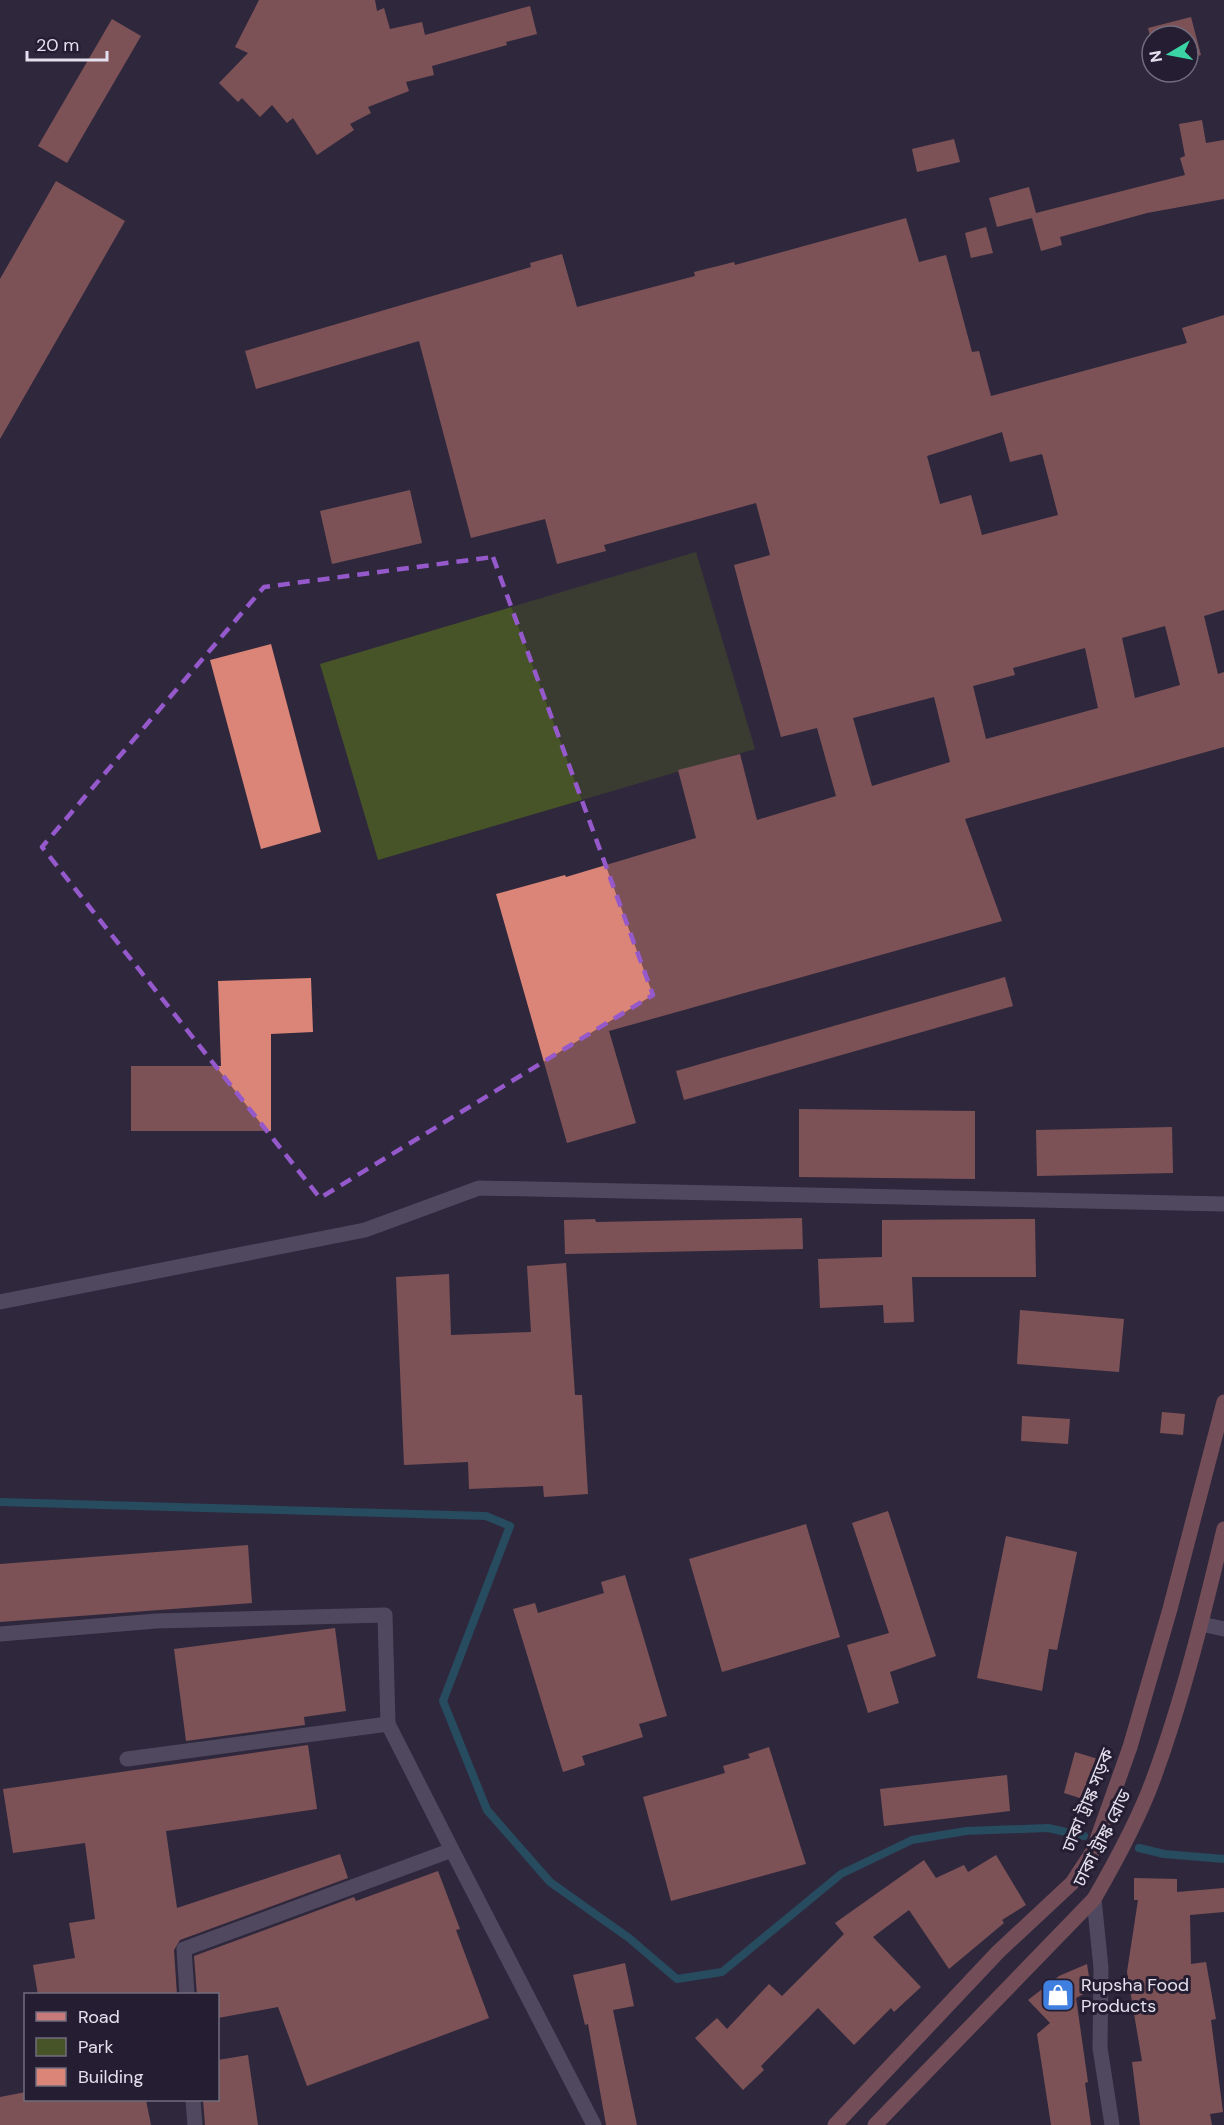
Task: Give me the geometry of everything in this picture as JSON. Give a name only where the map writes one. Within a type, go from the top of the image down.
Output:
[{"type":"main road","name":"ঢাকা ট্রাঙ্ক সড়ক","points":[[835,2125],[998,1952],[1072,1883],[1093,1851],[1130,1747],[1170,1609],[1224,1402]]},
{"type":"main road","name":"ঢাকা ট্রাঙ্ক রোড","points":[[875,2125],[1094,1899],[1119,1854],[1153,1781],[1201,1624],[1224,1529]]},
{"type":"street","points":[[0,1302],[365,1230],[479,1188],[1224,1204]]},
{"type":"street","points":[[0,1635],[156,1621],[385,1615],[388,1724],[594,2125]]},
{"type":"street","points":[[1201,1624],[1224,1629]]},
{"type":"street","points":[[127,1759],[388,1724]]},
{"type":"street","points":[[187,1993],[184,1950],[452,1851]]},
{"type":"street","points":[[1094,1899],[1101,1968],[1100,2048],[1112,2125]]},
{"type":"street","points":[[194,2101],[195,2125]]},
{"type":"highlighted area","points":[[493,557],[653,995],[320,1198],[42,847],[264,587]]},
{"type":"green space","points":[[696,552],[755,749],[378,860],[320,664]]},
{"type":"building","points":[[259,0],[375,0],[377,11],[384,8],[390,29],[422,22],[425,35],[530,6],[537,34],[432,66],[434,75],[406,82],[409,91],[368,107],[371,113],[350,124],[354,130],[317,155],[293,118],[287,123],[272,105],[260,117],[242,98],[238,102],[219,83],[248,53],[235,47]]},
{"type":"building","points":[[1191,17],[1193,24],[1164,24]]},
{"type":"building","points":[[112,19],[141,36],[67,163],[38,146]]},
{"type":"building","points":[[1202,120],[1206,143],[1224,140],[1224,199],[1147,213],[1060,237],[1062,245],[1041,251],[1032,218],[997,227],[989,198],[1029,187],[1036,213],[1185,175],[1180,158],[1185,156],[1179,124]]},
{"type":"building","points":[[954,139],[960,162],[917,172],[912,149]]},
{"type":"building","points":[[56,181],[125,221],[0,439],[0,279]]},
{"type":"building","points":[[906,218],[919,262],[946,255],[972,352],[979,351],[991,396],[1187,343],[1182,328],[1224,315],[1224,610],[1204,616],[1218,674],[1224,672],[1224,747],[965,819],[1002,921],[609,1031],[636,1123],[567,1143],[496,894],[565,875],[566,877],[696,838],[678,770],[740,754],[757,820],[836,796],[817,728],[781,737],[745,607],[734,565],[770,555],[756,503],[604,545],[606,551],[557,564],[545,519],[471,538],[419,341],[256,389],[245,351],[531,267],[530,263],[562,254],[577,307],[695,276],[694,272],[734,262],[735,265]],"holes":[[[1002,432],[1010,462],[1042,454],[1058,515],[982,535],[971,495],[940,504],[927,456]],[[1165,626],[1180,685],[1135,698],[1122,638]],[[1085,648],[1098,708],[986,739],[973,686],[1015,675],[1013,668]],[[934,697],[950,762],[872,786],[853,718]]]},
{"type":"building","points":[[986,227],[993,253],[971,258],[965,233]]},
{"type":"building","points":[[410,490],[422,543],[332,564],[320,511]]},
{"type":"building","points":[[271,644],[321,832],[261,849],[210,660]]},
{"type":"building","points":[[1005,977],[1013,1006],[684,1100],[676,1071]]},
{"type":"building","points":[[311,978],[313,1032],[271,1034],[271,1131],[131,1131],[131,1066],[221,1066],[218,981]]},
{"type":"building","points":[[799,1109],[975,1111],[975,1179],[799,1177]]},
{"type":"building","points":[[1172,1127],[1173,1173],[1037,1176],[1036,1130]]},
{"type":"building","points":[[802,1218],[803,1249],[565,1254],[564,1220],[595,1219],[596,1222]]},
{"type":"building","points":[[1035,1219],[1036,1277],[912,1277],[914,1322],[884,1323],[883,1305],[820,1308],[818,1259],[882,1257],[882,1220]]},
{"type":"building","points":[[566,1263],[575,1395],[582,1395],[588,1494],[544,1497],[543,1486],[469,1489],[468,1462],[404,1465],[396,1277],[449,1274],[451,1335],[531,1332],[527,1266]]},
{"type":"building","points":[[1020,1310],[1124,1319],[1119,1372],[1017,1364]]},
{"type":"building","points":[[1162,1412],[1185,1414],[1183,1435],[1160,1433]]},
{"type":"building","points":[[1022,1416],[1070,1419],[1068,1444],[1021,1441]]},
{"type":"building","points":[[888,1511],[936,1656],[890,1672],[899,1703],[868,1713],[847,1645],[889,1633],[852,1523]]},
{"type":"building","points":[[806,1524],[840,1637],[722,1672],[689,1559]]},
{"type":"building","points":[[1006,1536],[1077,1552],[1057,1650],[1049,1649],[1042,1691],[977,1678]]},
{"type":"building","points":[[248,1545],[252,1603],[0,1622],[0,1564]]},
{"type":"building","points":[[625,1575],[667,1716],[639,1724],[643,1737],[582,1756],[585,1765],[563,1772],[513,1609],[535,1603],[538,1613],[604,1593],[601,1582]]},
{"type":"building","points":[[335,1628],[346,1711],[304,1717],[305,1725],[186,1741],[174,1649]]},
{"type":"building","points":[[308,1745],[317,1809],[166,1831],[177,1908],[340,1854],[348,1878],[180,1940],[174,1950],[177,1993],[38,1993],[33,1965],[75,1958],[69,1923],[95,1919],[85,1843],[13,1853],[3,1789]]},
{"type":"building","points":[[769,1747],[806,1864],[671,1901],[643,1797],[725,1773],[723,1766],[750,1758],[748,1754]]},
{"type":"building","points":[[1075,1752],[1098,1759],[1086,1800],[1064,1793]]},
{"type":"building","points":[[1007,1775],[1010,1811],[884,1826],[880,1789]]},
{"type":"building","points":[[996,1855],[1026,1905],[1002,1920],[1004,1923],[949,1969],[909,1910],[873,1937],[921,1987],[894,2012],[891,2008],[854,2045],[818,2008],[761,2066],[764,2070],[743,2090],[695,2038],[717,2018],[727,2029],[769,1984],[782,1996],[844,1934],[835,1923],[924,1860],[936,1878],[964,1865],[968,1872]]},
{"type":"building","points":[[438,1871],[460,1929],[456,1930],[489,2018],[307,2086],[278,2007],[219,2018],[219,1993],[197,1993],[194,1956],[354,1897],[356,1901]]},
{"type":"building","points":[[1134,1878],[1177,1879],[1177,1892],[1224,1888],[1224,1912],[1190,1915],[1191,1964],[1206,1962],[1216,2019],[1211,2020],[1223,2112],[1210,2114],[1212,2125],[1140,2125],[1132,2062],[1142,2061],[1127,1972],[1138,1900],[1134,1900]]},
{"type":"building","points":[[625,1963],[634,2006],[613,2010],[637,2125],[606,2125],[588,2024],[585,2025],[573,1975]]},
{"type":"building","points":[[1087,1964],[1091,1990],[1076,1998],[1088,2082],[1085,2083],[1091,2125],[1051,2125],[1037,2034],[1050,2023],[1028,2000],[1059,1976]]},
{"type":"building","points":[[248,2055],[258,2125],[205,2125],[203,2101],[219,2101],[219,2060]]},
{"type":"building","points":[[24,2092],[24,2101],[146,2101],[151,2125],[0,2125],[0,2097]]},
{"type":"waterway","points":[[0,1502],[486,1516],[510,1526],[443,1701],[487,1810],[550,1882],[629,1938],[677,1979],[722,1972],[841,1874],[912,1840],[966,1831],[1048,1828],[1084,1836]]},
{"type":"waterway","points":[[1139,1848],[1164,1854],[1224,1859]]},
{"type":"place","name":"Rupsha Food Products","points":[[1058,1995]]}]
